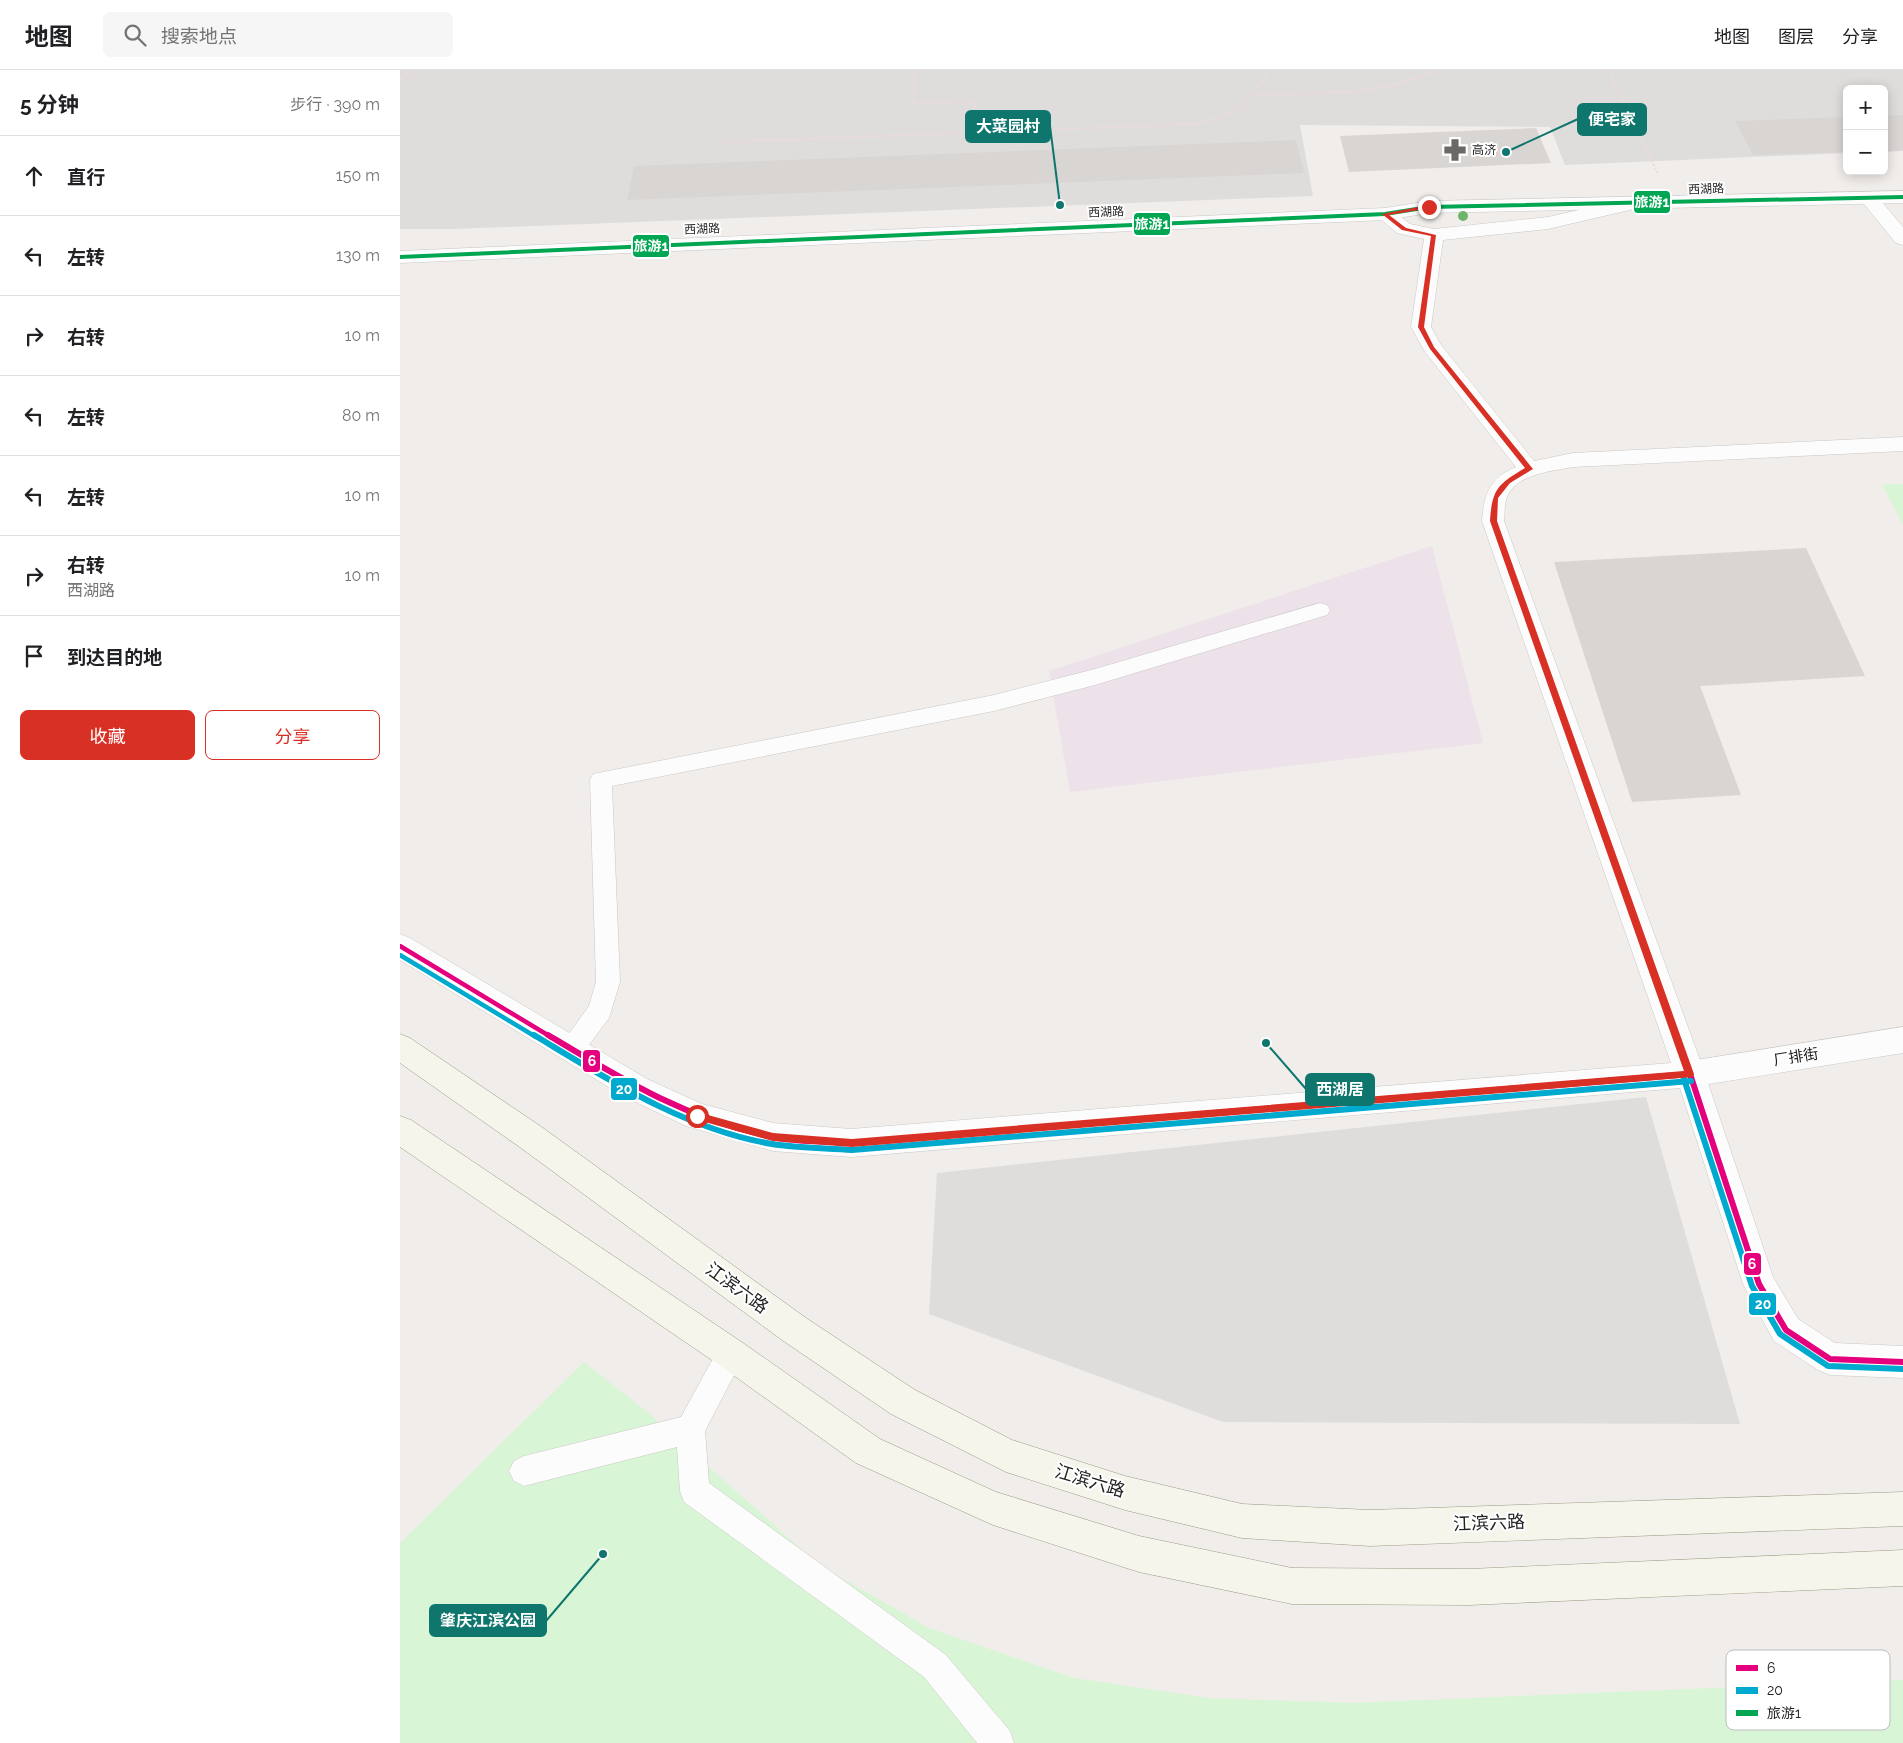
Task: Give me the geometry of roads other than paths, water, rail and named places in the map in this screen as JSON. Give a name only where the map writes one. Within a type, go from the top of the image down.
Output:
[{"type":"main road","name":"江滨六路","points":[[400,1047],[532,1138],[794,1329],[903,1402],[1006,1455],[1125,1493],[1242,1520],[1370,1528],[1903,1509]]},
{"type":"main road","points":[[400,1130],[730,1354],[868,1451],[993,1508],[1139,1554],[1292,1586],[1469,1587],[1903,1568]]},
{"type":"street","name":"西湖路","points":[[400,241],[1903,182]]},
{"type":"street","name":"西湖路","points":[[400,256],[1385,214],[1429,207],[1903,197]]},
{"type":"street","points":[[1868,198],[1903,239]]},
{"type":"street","points":[[1385,214],[1404,229],[1434,235],[1548,223],[1631,204]]},
{"type":"street","points":[[1434,235],[1421,327],[1432,347],[1530,469]]},
{"type":"street","points":[[1903,444],[1573,460],[1530,469],[1508,481],[1495,498],[1493,521],[1690,1074],[1759,1284],[1786,1330],[1830,1359],[1903,1362]]},
{"type":"street","name":"厂排街","points":[[400,946],[636,1088],[697,1116],[773,1137],[852,1143],[1690,1074],[1903,1040]]},
{"type":"lane","points":[[571,1050],[600,1010],[608,982],[601,780],[994,703],[1095,677],[1320,610]]},
{"type":"lane","points":[[730,1354],[690,1429],[695,1491],[935,1666],[998,1743]]},
{"type":"lane","points":[[524,1471],[690,1429]]},
{"type":"place","name":"高济","points":[[1455,150]]},
{"type":"place","name":"便宅家","points":[[1506,152]]},
{"type":"place","name":"大菜园村","points":[[1060,205]]},
{"type":"place","name":"西湖居","points":[[1266,1043]]},
{"type":"place","name":"肇庆江滨公园","points":[[603,1554]]}]
